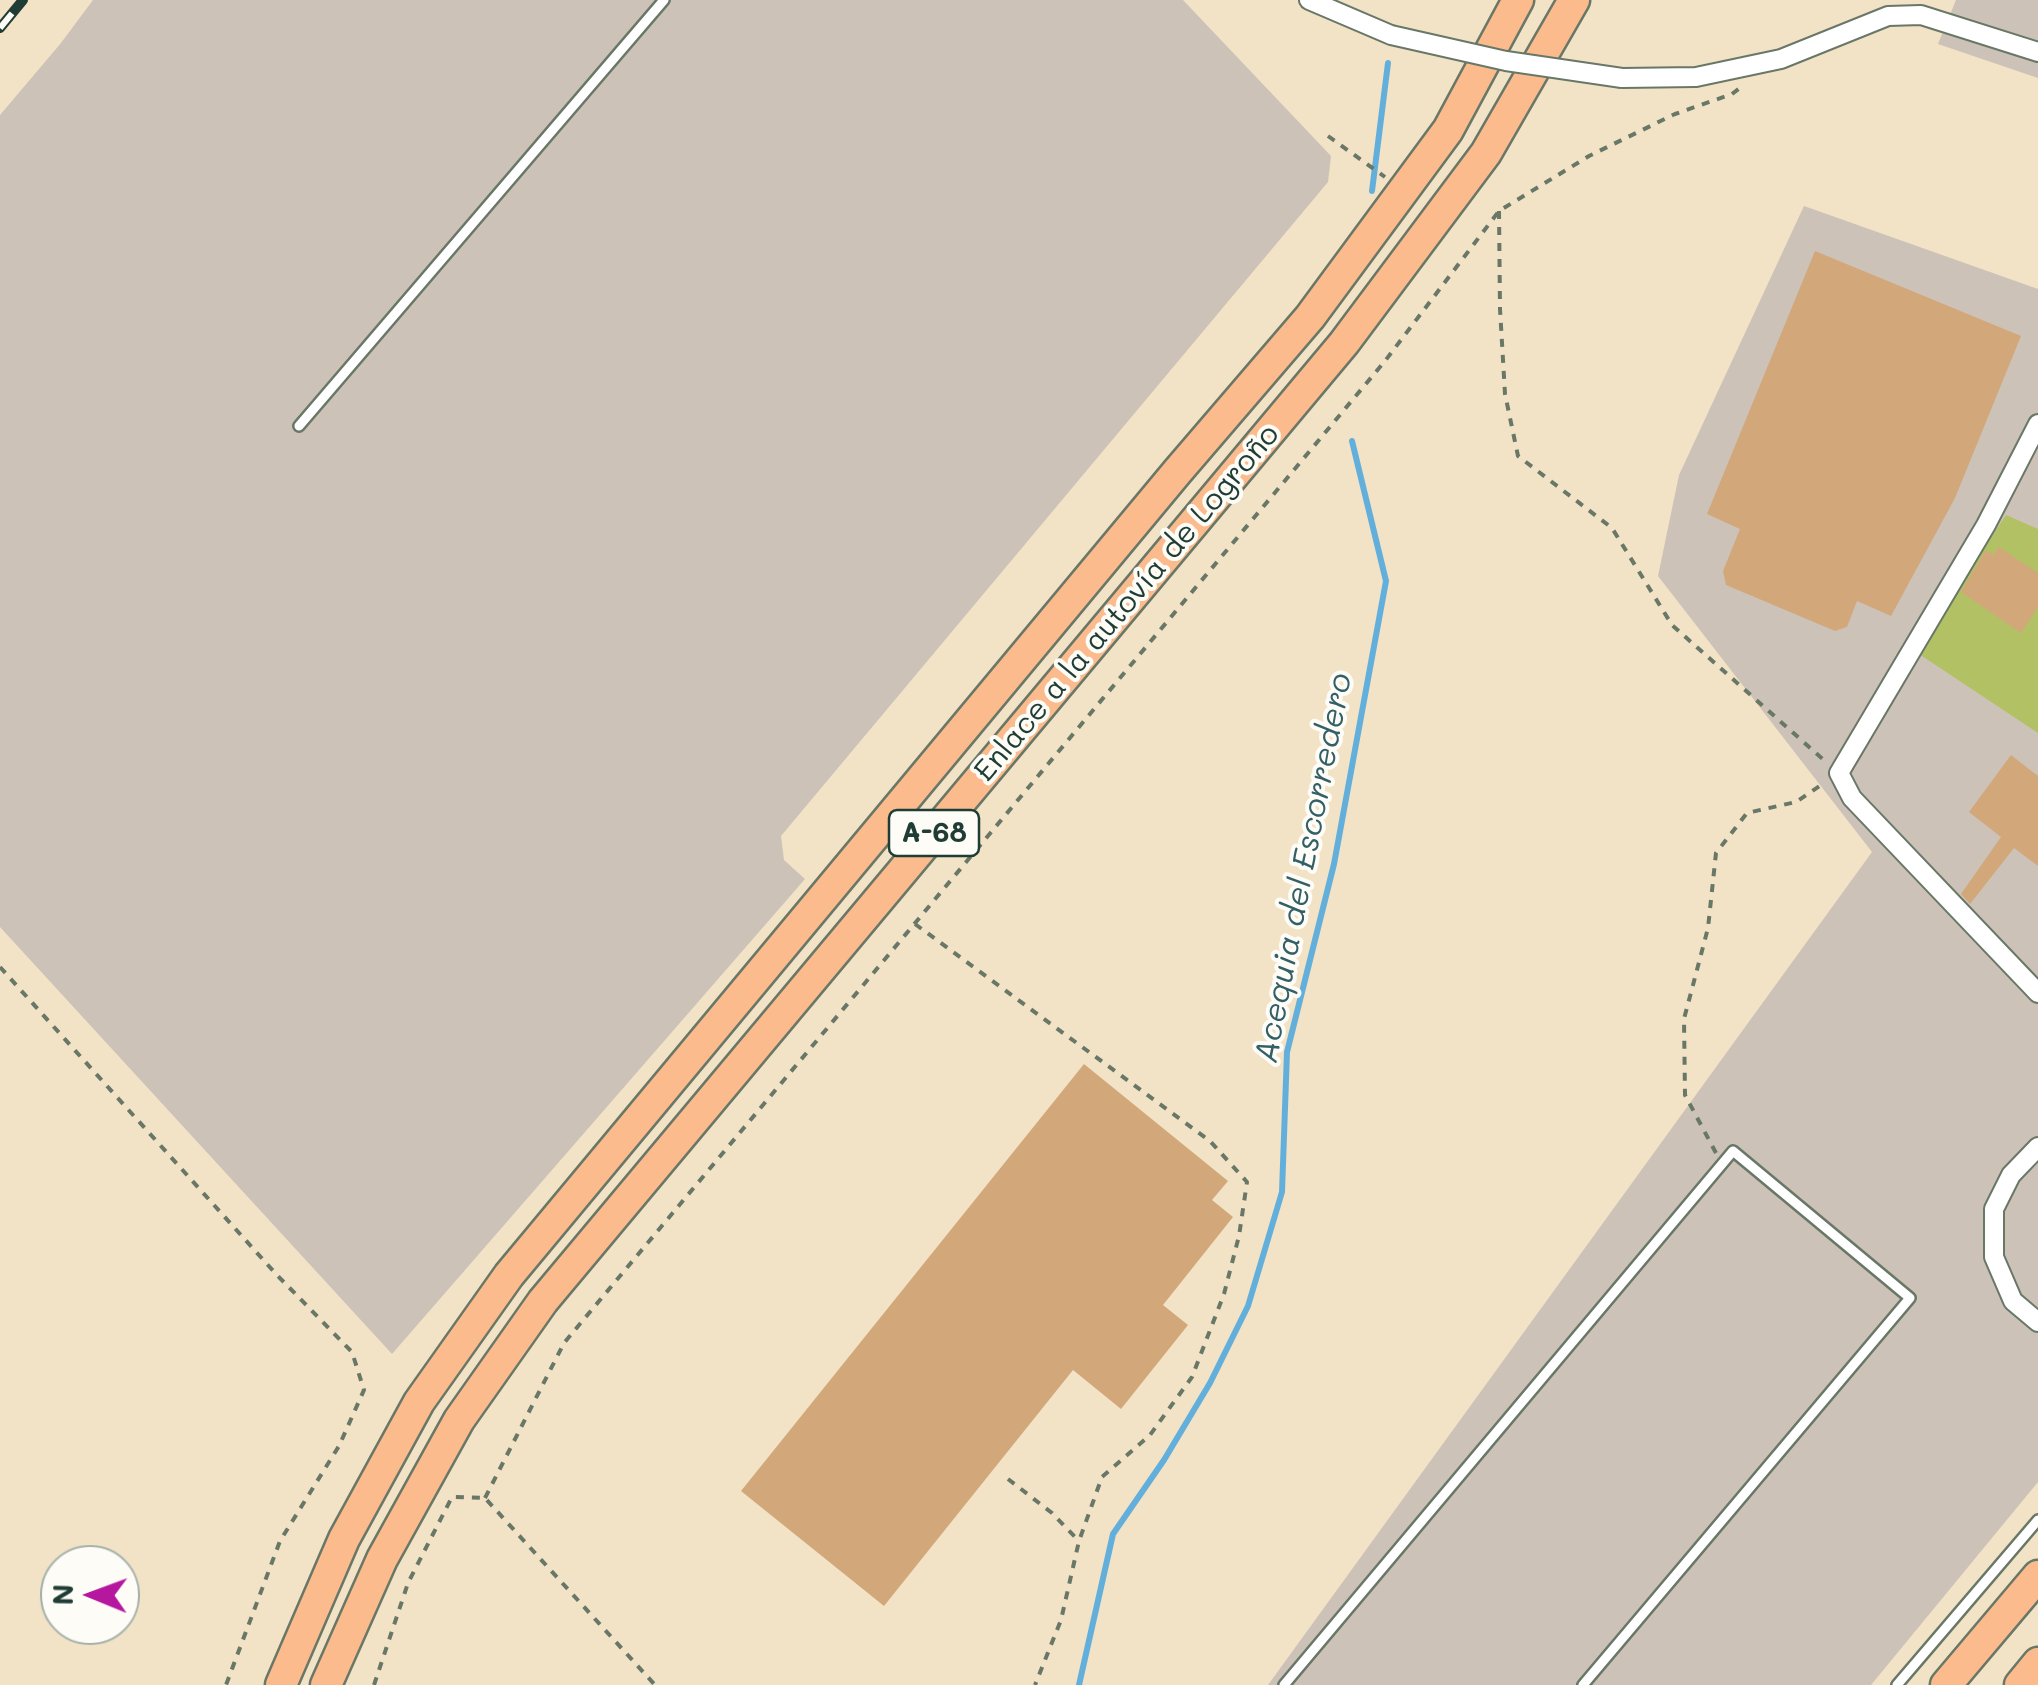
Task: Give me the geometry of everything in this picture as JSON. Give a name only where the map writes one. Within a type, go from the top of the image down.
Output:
[{"type":"highway","name":"Enlace a la autovía de Logroño","points":[[326,1685],[382,1560],[459,1420],[543,1301],[1260,410],[1310,317],[1448,130],[1518,0]]},
{"type":"highway","name":"Enlace a la autovía de Logroño","points":[[281,1685],[344,1539],[419,1402],[509,1276],[1260,410],[1344,343],[1486,153],[1574,0]]},
{"type":"highway","points":[[1946,1685],[2038,1576]]},
{"type":"highway","points":[[2020,1685],[2038,1663]]},
{"type":"street","points":[[1309,0],[1391,35],[1506,61],[1622,78],[1696,78],[1781,59],[1888,16],[1921,16],[2038,52]]},
{"type":"street","points":[[2038,424],[1986,525],[1838,773],[1852,798],[2038,992]]},
{"type":"street","points":[[2038,1147],[2012,1175],[1994,1209],[1994,1257],[2013,1301],[2038,1322]]},
{"type":"lane","points":[[299,426],[664,0]]},
{"type":"lane","points":[[1284,1685],[1733,1151],[1910,1298],[1583,1685]]},
{"type":"lane","points":[[1897,1685],[2038,1520]]},
{"type":"path","points":[[485,1498],[564,1342],[1385,361],[1500,210],[1589,156],[1675,114],[1732,94],[1744,85]]},
{"type":"path","points":[[1328,136],[1382,175]]},
{"type":"path","points":[[1500,210],[1505,394],[1518,456],[1612,528],[1672,625],[1838,773],[1796,802],[1747,813],[1716,854],[1708,928],[1684,1019],[1685,1095],[1722,1164]]},
{"type":"path","points":[[915,924],[1210,1142],[1247,1182],[1239,1236],[1224,1294],[1192,1377],[1150,1435],[1102,1478],[1079,1541],[1061,1620],[1035,1685]]},
{"type":"path","points":[[0,966],[276,1274],[352,1352],[364,1390],[339,1446],[280,1541],[226,1685]]},
{"type":"path","points":[[1008,1478],[1052,1513],[1079,1541]]},
{"type":"path","points":[[374,1685],[408,1583],[452,1497],[485,1498],[656,1685]]},
{"type":"shaded area","points":[[93,0],[1183,0],[1331,156],[1328,182],[781,836],[784,860],[805,879],[392,1354],[0,927],[0,115]]},
{"type":"shaded area","points":[[1956,0],[2038,0],[2038,78],[1938,44]]},
{"type":"shaded area","points":[[1804,206],[2038,289],[2038,1482],[1871,1685],[1268,1685],[1872,852],[1658,576],[1679,475]]},
{"type":"green space","points":[[2006,515],[2038,529],[2038,733],[1916,652]]},
{"type":"building","points":[[1815,251],[2021,336],[1955,498],[1891,616],[1857,601],[1847,627],[1835,631],[1726,585],[1723,571],[1740,529],[1707,514]]},
{"type":"building","points":[[1999,547],[2038,573],[2038,607],[2021,633],[1961,592],[1986,550],[1993,555]]},
{"type":"building","points":[[2011,755],[2038,776],[2038,866],[2014,848],[1970,904],[1961,894],[2001,837],[1969,812]]},
{"type":"building","points":[[1084,1064],[1228,1181],[1212,1200],[1233,1217],[1163,1305],[1188,1325],[1121,1409],[1073,1370],[884,1606],[741,1491]]},
{"type":"waterway","name":"Acequia del Escorredero","points":[[1372,191],[1388,63]]},
{"type":"waterway","name":"Acequia del Escorredero","points":[[1079,1685],[1113,1534],[1210,1383],[1248,1306],[1282,1192],[1287,1052],[1334,864],[1386,581],[1352,441]]},
{"type":"railway","points":[[0,28],[23,0]]}]
